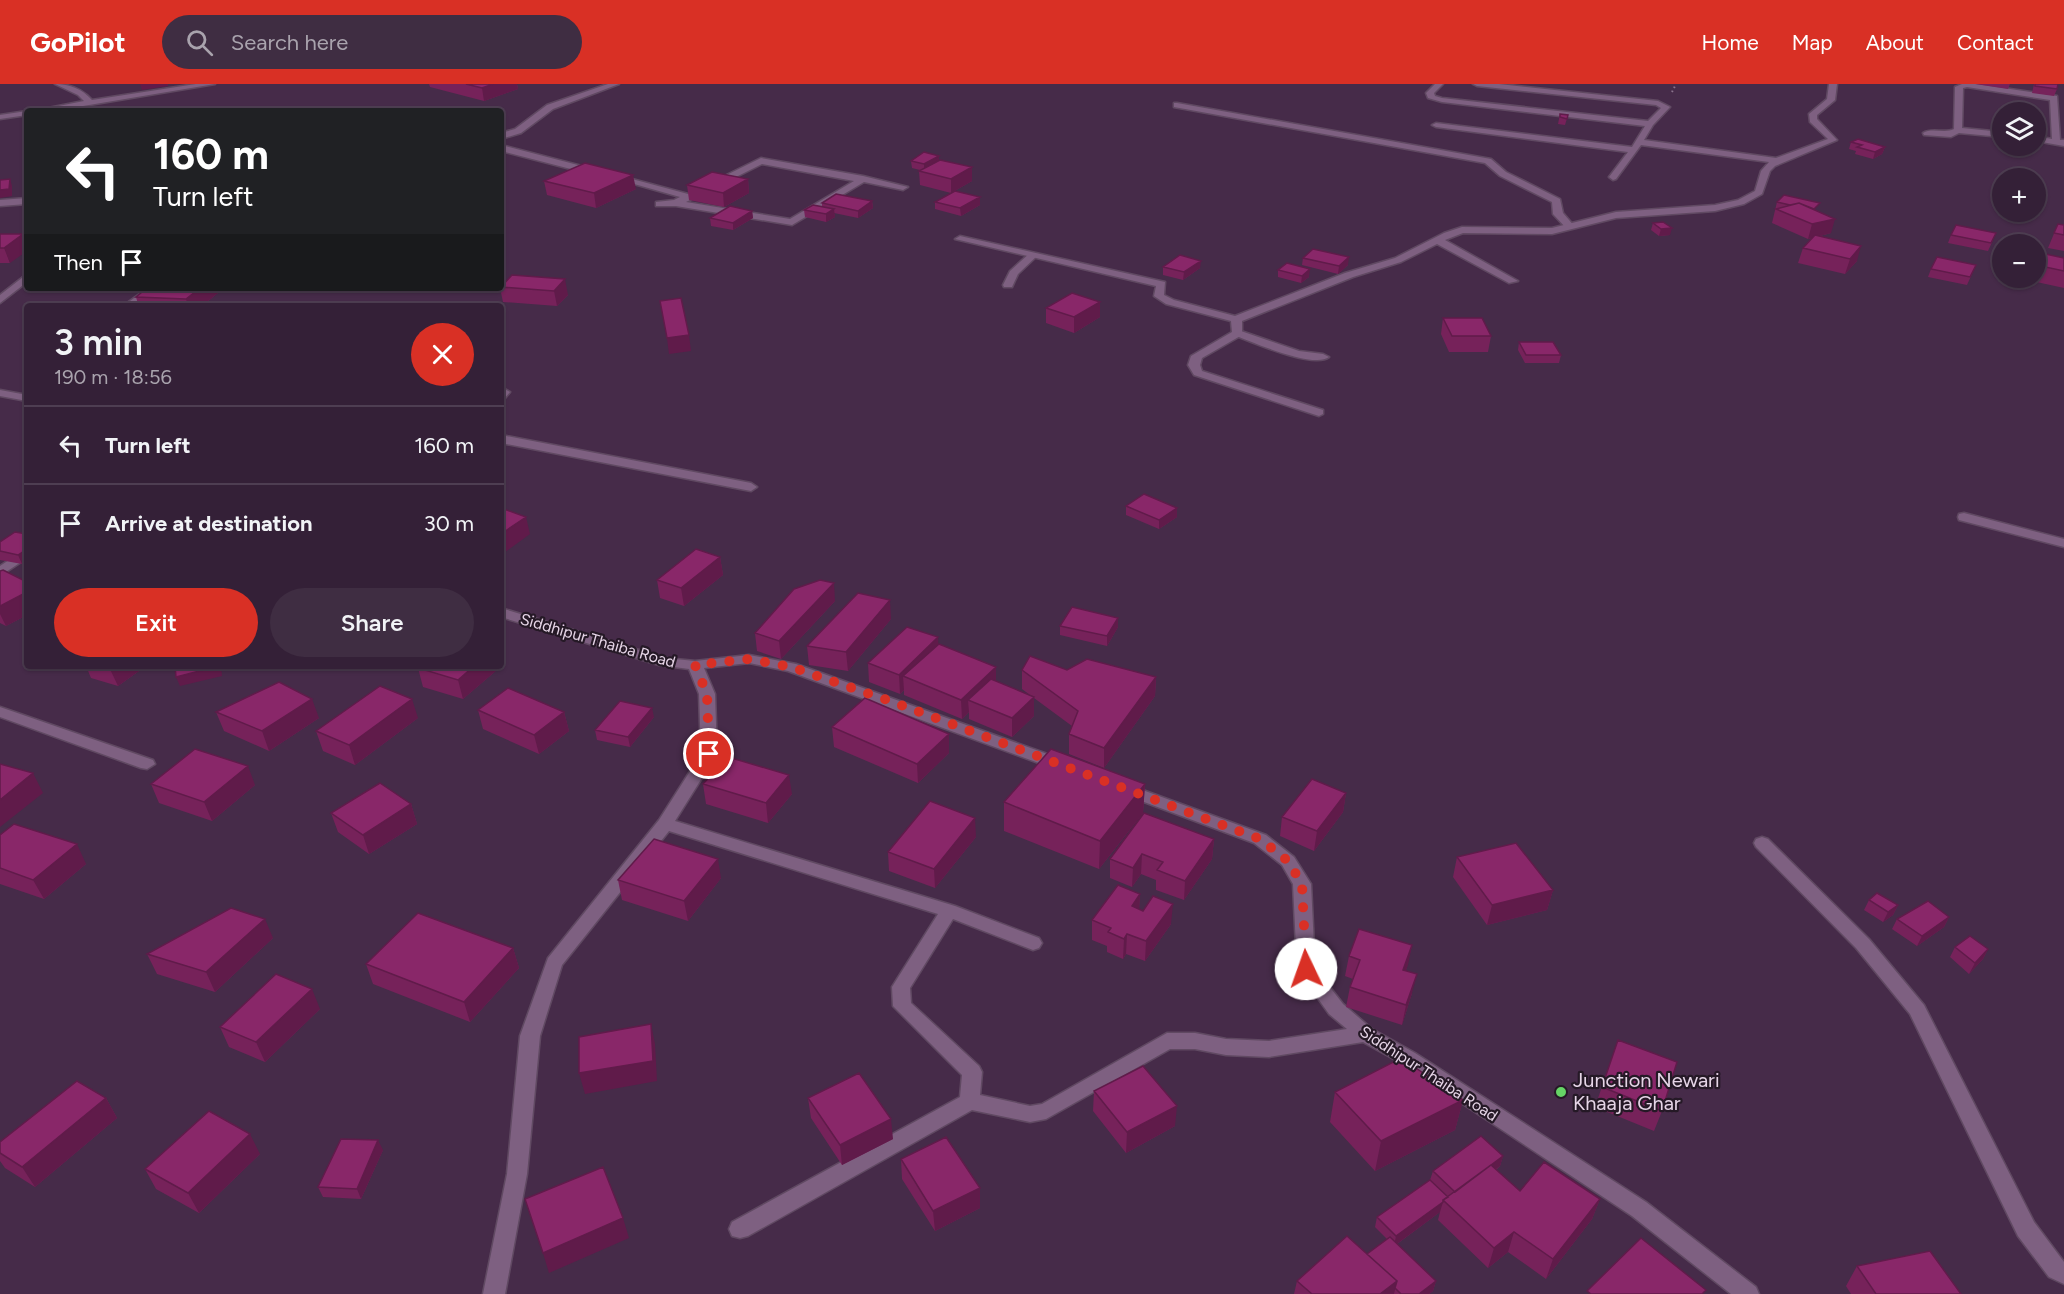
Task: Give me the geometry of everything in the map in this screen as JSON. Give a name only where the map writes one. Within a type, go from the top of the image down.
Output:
[{"type":"street","points":[[59,84],[81,93],[90,103]]},
{"type":"street","points":[[57,108],[211,84]]},
{"type":"street","points":[[504,135],[518,131],[550,107],[615,84]]},
{"type":"street","points":[[1439,84],[1430,93],[1432,98],[1650,124]]},
{"type":"street","points":[[1477,84],[1630,96],[1665,106],[1613,177]]},
{"type":"street","points":[[960,239],[1161,284],[1159,296],[1170,302],[1236,319],[1349,275],[1398,260],[1462,230],[1552,231],[1616,215],[1715,208],[1741,202],[1759,192],[1766,170],[1777,161],[1833,140],[1813,120],[1813,114],[1831,100],[1833,84]]},
{"type":"street","points":[[1958,130],[1959,87],[1968,85],[2054,98],[2060,142]]},
{"type":"street","points":[[1177,105],[1488,161],[1495,169],[1557,201],[1558,214],[1570,227]]},
{"type":"street","points":[[0,117],[24,113]]},
{"type":"street","points":[[1436,125],[1634,150]]},
{"type":"street","points":[[1927,133],[1951,134],[1958,130],[1992,134]]},
{"type":"street","points":[[1640,142],[1777,161]]},
{"type":"street","points":[[504,149],[686,196]]},
{"type":"street","points":[[676,203],[686,196],[761,161],[903,187]]},
{"type":"street","points":[[659,204],[676,203],[792,222],[863,179]]},
{"type":"street","points":[[0,203],[24,201]]},
{"type":"street","points":[[1438,240],[1513,281]]},
{"type":"street","points":[[1008,285],[1014,273],[1034,255]]},
{"type":"street","points":[[0,300],[24,280]]},
{"type":"street","points":[[132,303],[150,291]]},
{"type":"street","points":[[1236,319],[1238,333]]},
{"type":"street","points":[[1318,412],[1198,373],[1194,365],[1197,356],[1238,333],[1297,354],[1323,357]]},
{"type":"street","points":[[5,394],[24,385]]},
{"type":"street","points":[[5,394],[24,397]]},
{"type":"street","points":[[504,440],[751,487]]},
{"type":"street","points":[[1964,518],[2064,543]]},
{"type":"street","points":[[0,572],[24,554]]},
{"type":"street","name":"Siddhipur Thaiba Road","points":[[504,613],[664,662],[695,665],[749,659],[791,667],[1075,770]]},
{"type":"street","points":[[494,1294],[517,1174],[530,1036],[554,963],[664,824],[709,754],[707,694],[695,665]]},
{"type":"street","points":[[0,712],[147,764]]},
{"type":"street","name":"Siddhipur Thaiba Road","points":[[1108,782],[1260,839],[1288,861],[1302,884],[1306,969],[1335,1009],[1365,1034],[1408,1058],[1639,1209],[1748,1294]]},
{"type":"street","points":[[664,824],[949,911],[1033,943]]},
{"type":"street","points":[[1762,843],[1854,932],[1893,977],[1917,1010],[2026,1229],[2057,1270],[2064,1274]]},
{"type":"street","points":[[949,911],[901,987],[902,1006],[972,1072],[970,1101]]},
{"type":"street","points":[[740,1229],[970,1101],[1030,1114],[1046,1111],[1167,1041],[1195,1041],[1226,1047],[1269,1049],[1365,1034]]},
{"type":"building","points":[[466,84],[493,84],[482,88]]},
{"type":"building","points":[[2035,84],[2058,84],[2057,89],[2035,86]]},
{"type":"building","points":[[1560,114],[1568,115],[1567,119],[1560,117]]},
{"type":"building","points":[[1858,139],[1885,147],[1875,152],[1857,147],[1862,145],[1851,142]]},
{"type":"building","points":[[924,152],[939,156],[924,164],[911,161]]},
{"type":"building","points":[[940,160],[972,167],[951,179],[919,171]]},
{"type":"building","points":[[585,163],[633,175],[594,193],[544,181]]},
{"type":"building","points":[[712,172],[748,179],[723,193],[687,185]]},
{"type":"building","points":[[10,179],[9,189],[0,190],[0,180]]},
{"type":"building","points":[[955,191],[980,197],[960,208],[935,202]]},
{"type":"building","points":[[836,194],[872,201],[858,211],[822,203]]},
{"type":"building","points":[[1784,195],[1820,203],[1814,209],[1799,203],[1790,205],[1777,202]]},
{"type":"building","points":[[1799,203],[1835,219],[1812,224],[1776,209]]},
{"type":"building","points":[[813,205],[834,209],[826,214],[804,210]]},
{"type":"building","points":[[730,206],[752,211],[733,223],[710,218]]},
{"type":"building","points":[[1663,222],[1672,228],[1661,229],[1653,223]]},
{"type":"building","points":[[2058,224],[2064,225],[2064,235],[2054,233]]},
{"type":"building","points":[[1956,225],[1996,233],[1992,234],[1991,243],[1951,235]]},
{"type":"building","points":[[0,234],[23,234],[4,248],[0,248]]},
{"type":"building","points":[[1815,235],[1861,246],[1850,259],[1803,248]]},
{"type":"building","points":[[1313,249],[1349,257],[1339,266],[1303,258]]},
{"type":"building","points":[[2046,254],[2064,258],[2064,271],[2046,267]]},
{"type":"building","points":[[1180,255],[1201,261],[1184,272],[1163,267]]},
{"type":"building","points":[[1937,257],[1976,265],[1970,277],[1931,269]]},
{"type":"building","points":[[1287,263],[1310,269],[1302,276],[1278,270]]},
{"type":"building","points":[[512,275],[565,279],[554,291],[504,287],[504,284]]},
{"type":"building","points":[[143,291],[196,291],[186,299],[136,297]]},
{"type":"building","points":[[1072,293],[1100,302],[1074,317],[1046,308]]},
{"type":"building","points":[[681,298],[689,335],[667,338],[660,301]]},
{"type":"building","points":[[1443,318],[1482,318],[1491,336],[1452,336]]},
{"type":"building","points":[[1519,342],[1553,342],[1561,355],[1526,355]]},
{"type":"building","points":[[1144,494],[1177,508],[1159,520],[1126,506]]},
{"type":"building","points":[[504,509],[526,517],[504,532]]},
{"type":"building","points":[[15,532],[24,534],[24,551],[18,555],[0,551],[0,542]]},
{"type":"building","points":[[696,549],[720,557],[681,588],[657,580]]},
{"type":"building","points":[[3,570],[24,580],[24,594],[0,606],[0,571]]},
{"type":"building","points":[[820,580],[834,583],[779,641],[755,633],[794,589]]},
{"type":"building","points":[[858,593],[890,600],[846,652],[807,646]]},
{"type":"building","points":[[1072,607],[1118,618],[1107,636],[1060,626]]},
{"type":"building","points":[[907,627],[938,637],[899,675],[868,663]]},
{"type":"building","points":[[939,644],[996,667],[961,700],[903,676]]},
{"type":"building","points":[[1030,656],[1067,670],[1087,659],[1156,677],[1104,748],[1069,734],[1078,711],[1022,670]]},
{"type":"building","points":[[175,669],[207,669],[176,677]]},
{"type":"building","points":[[421,669],[471,669],[458,680]]},
{"type":"building","points":[[991,679],[1034,697],[1012,718],[968,700]]},
{"type":"building","points":[[279,682],[312,699],[262,731],[216,712]]},
{"type":"building","points":[[380,686],[412,699],[349,745],[316,731]]},
{"type":"building","points":[[508,688],[564,712],[534,735],[478,710]]},
{"type":"building","points":[[865,698],[949,734],[917,764],[832,727]]},
{"type":"building","points":[[620,701],[652,708],[628,737],[595,730]]},
{"type":"building","points":[[195,749],[248,766],[204,802],[151,784]]},
{"type":"building","points":[[1051,749],[1145,784],[1100,841],[1004,802]]},
{"type":"building","points":[[728,757],[789,775],[766,803],[703,784]]},
{"type":"building","points":[[0,764],[33,773],[0,800]]},
{"type":"building","points":[[1312,779],[1346,793],[1317,831],[1282,817]]},
{"type":"building","points":[[380,783],[411,804],[363,835],[331,813]]},
{"type":"building","points":[[930,801],[975,818],[934,869],[888,852]]},
{"type":"building","points":[[1144,813],[1214,839],[1185,881],[1157,870],[1163,862],[1142,854],[1133,868],[1110,859]]},
{"type":"building","points":[[14,824],[77,844],[33,880],[0,868],[0,835]]},
{"type":"building","points":[[654,839],[718,859],[684,901],[618,880]]},
{"type":"building","points":[[1516,843],[1553,890],[1492,905],[1457,857]]},
{"type":"building","points":[[1118,885],[1140,894],[1132,906],[1143,911],[1153,896],[1173,904],[1146,941],[1127,934],[1124,939],[1108,932],[1111,928],[1092,920]]},
{"type":"building","points":[[1877,893],[1898,905],[1888,912],[1869,900]]},
{"type":"building","points":[[1928,901],[1949,917],[1922,936],[1897,919]]},
{"type":"building","points":[[231,908],[265,919],[206,972],[147,954]]},
{"type":"building","points":[[418,913],[513,948],[464,1002],[366,964]]},
{"type":"building","points":[[1359,929],[1412,945],[1403,970],[1417,974],[1406,1005],[1350,987],[1360,960],[1349,956]]},
{"type":"building","points":[[1970,936],[1988,949],[1975,963],[1955,947]]},
{"type":"building","points":[[276,974],[312,989],[256,1042],[220,1027]]},
{"type":"building","points":[[651,1024],[653,1061],[579,1073],[579,1037]]},
{"type":"building","points":[[1618,1040],[1677,1062],[1662,1111],[1602,1087]]},
{"type":"building","points":[[1401,1058],[1463,1100],[1381,1141],[1335,1092]]},
{"type":"building","points":[[1143,1066],[1177,1106],[1127,1132],[1094,1091]]},
{"type":"building","points":[[859,1073],[891,1119],[840,1145],[808,1098]]},
{"type":"building","points":[[77,1081],[106,1098],[22,1167],[0,1153],[0,1142]]},
{"type":"building","points":[[209,1111],[250,1134],[188,1193],[145,1169]]},
{"type":"building","points":[[1481,1136],[1503,1156],[1455,1192],[1433,1171]]},
{"type":"building","points":[[946,1137],[980,1188],[933,1211],[901,1159]]},
{"type":"building","points":[[341,1139],[378,1140],[357,1189],[318,1187]]},
{"type":"building","points":[[1544,1162],[1600,1199],[1553,1259],[1514,1232],[1494,1248],[1443,1200],[1491,1165],[1520,1191]]},
{"type":"building","points":[[603,1167],[623,1218],[543,1253],[525,1199]]},
{"type":"building","points":[[1430,1180],[1448,1197],[1396,1236],[1377,1217]]},
{"type":"building","points":[[1347,1236],[1397,1281],[1380,1294],[1312,1294],[1297,1281]]},
{"type":"building","points":[[1390,1237],[1436,1281],[1419,1294],[1401,1294],[1395,1288],[1397,1281],[1367,1254]]},
{"type":"building","points":[[1641,1238],[1706,1290],[1702,1294],[1591,1294],[1587,1291]]},
{"type":"building","points":[[1930,1251],[1961,1294],[1876,1294],[1857,1266]]},
{"type":"place","name":"Junction Newari Khaaja Ghar","points":[[1561,1092]]},
{"type":"route","points":[[709,754],[707,694],[695,665],[749,659],[791,667],[890,701],[1260,839],[1288,861],[1302,884],[1306,969]]}]
